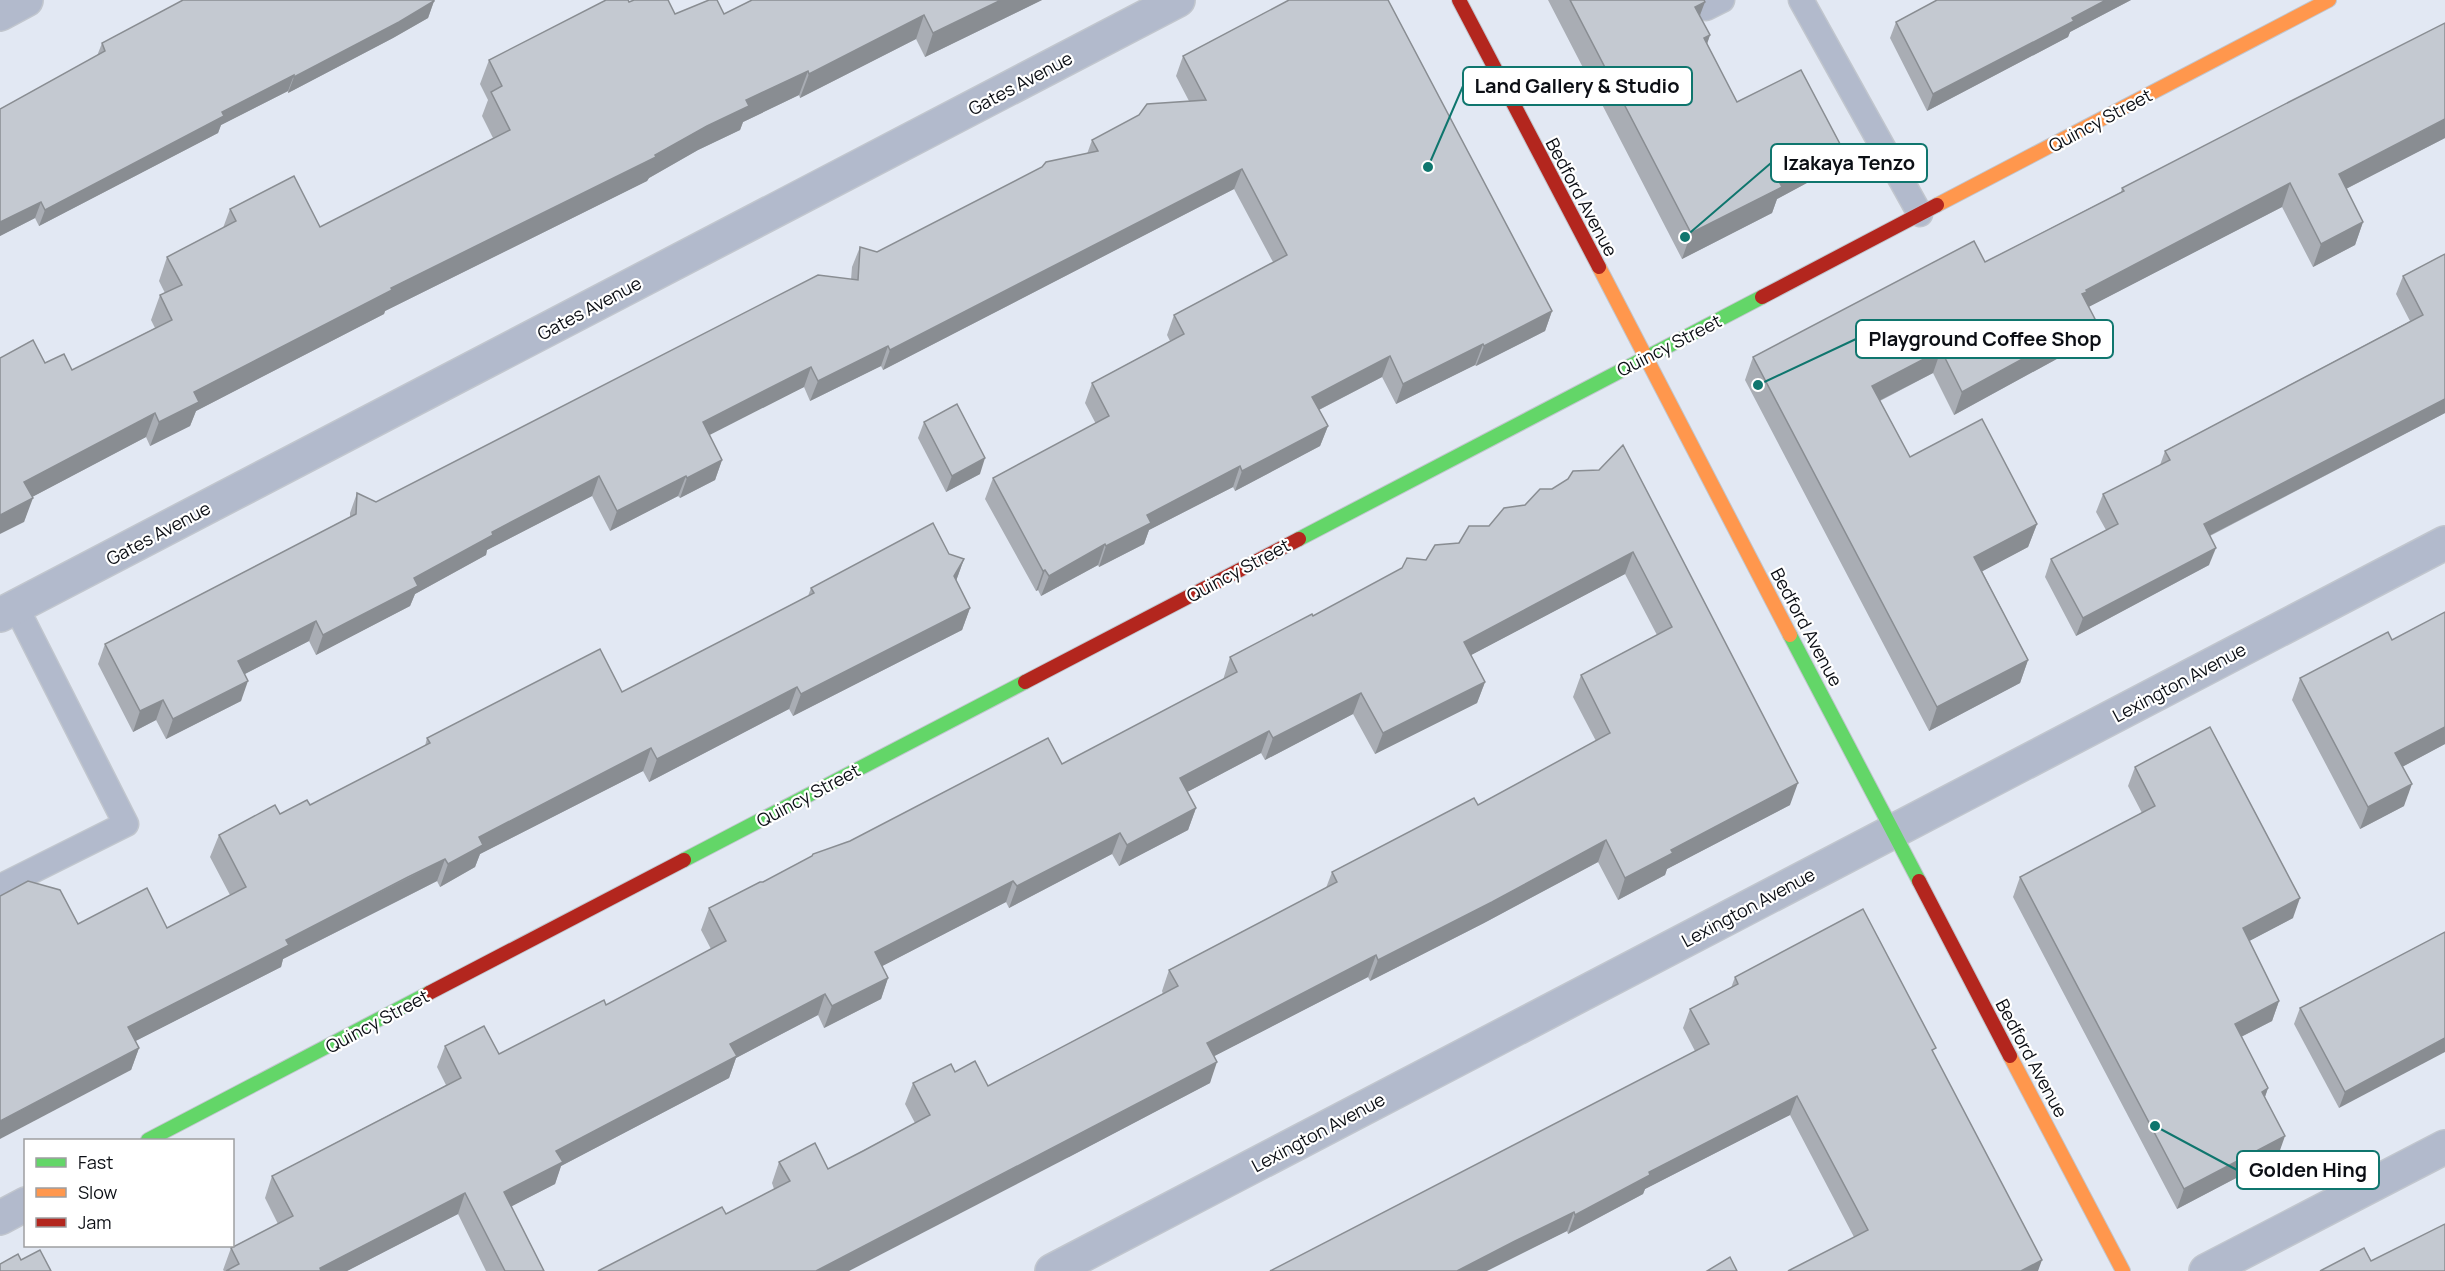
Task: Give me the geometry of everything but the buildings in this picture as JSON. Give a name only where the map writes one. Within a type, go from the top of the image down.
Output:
[{"type":"street","points":[[0,14],[26,0]]},
{"type":"street","name":"Gates Avenue","points":[[8,611],[1178,0]]},
{"type":"street","name":"Bedford Avenue","points":[[1459,0],[2123,1271]]},
{"type":"street","name":"Quincy Street","points":[[150,1139],[2329,0]]},
{"type":"street","name":"Lexington Avenue","points":[[1052,1271],[2445,543]]},
{"type":"street","points":[[2206,1271],[2445,1147]]},
{"type":"street","points":[[0,1218],[24,1205]]},
{"type":"lane","points":[[1802,0],[1920,214]]},
{"type":"lane","points":[[0,887],[126,824],[8,611]]},
{"type":"traffic: fast","points":[[1299,539],[1762,297]]},
{"type":"traffic: fast","points":[[1790,635],[1919,881]]},
{"type":"traffic: fast","points":[[684,860],[1025,682]]},
{"type":"traffic: fast","points":[[150,1139],[429,993]]},
{"type":"traffic: slow","points":[[1937,205],[2329,0]]},
{"type":"traffic: slow","points":[[1599,267],[1790,635]]},
{"type":"traffic: slow","points":[[2010,1056],[2123,1271]]},
{"type":"traffic: jam","points":[[1459,0],[1599,267]]},
{"type":"traffic: jam","points":[[1762,297],[1937,205]]},
{"type":"traffic: jam","points":[[1025,682],[1299,539]]},
{"type":"traffic: jam","points":[[429,993],[684,860]]},
{"type":"traffic: jam","points":[[1919,881],[2010,1056]]},
{"type":"place","name":"Land Gallery & Studio","points":[[1428,167]]},
{"type":"place","name":"Izakaya Tenzo","points":[[1685,237]]},
{"type":"place","name":"Playground Coffee Shop","points":[[1758,385]]},
{"type":"place","name":"Golden Hing","points":[[2155,1126]]}]
